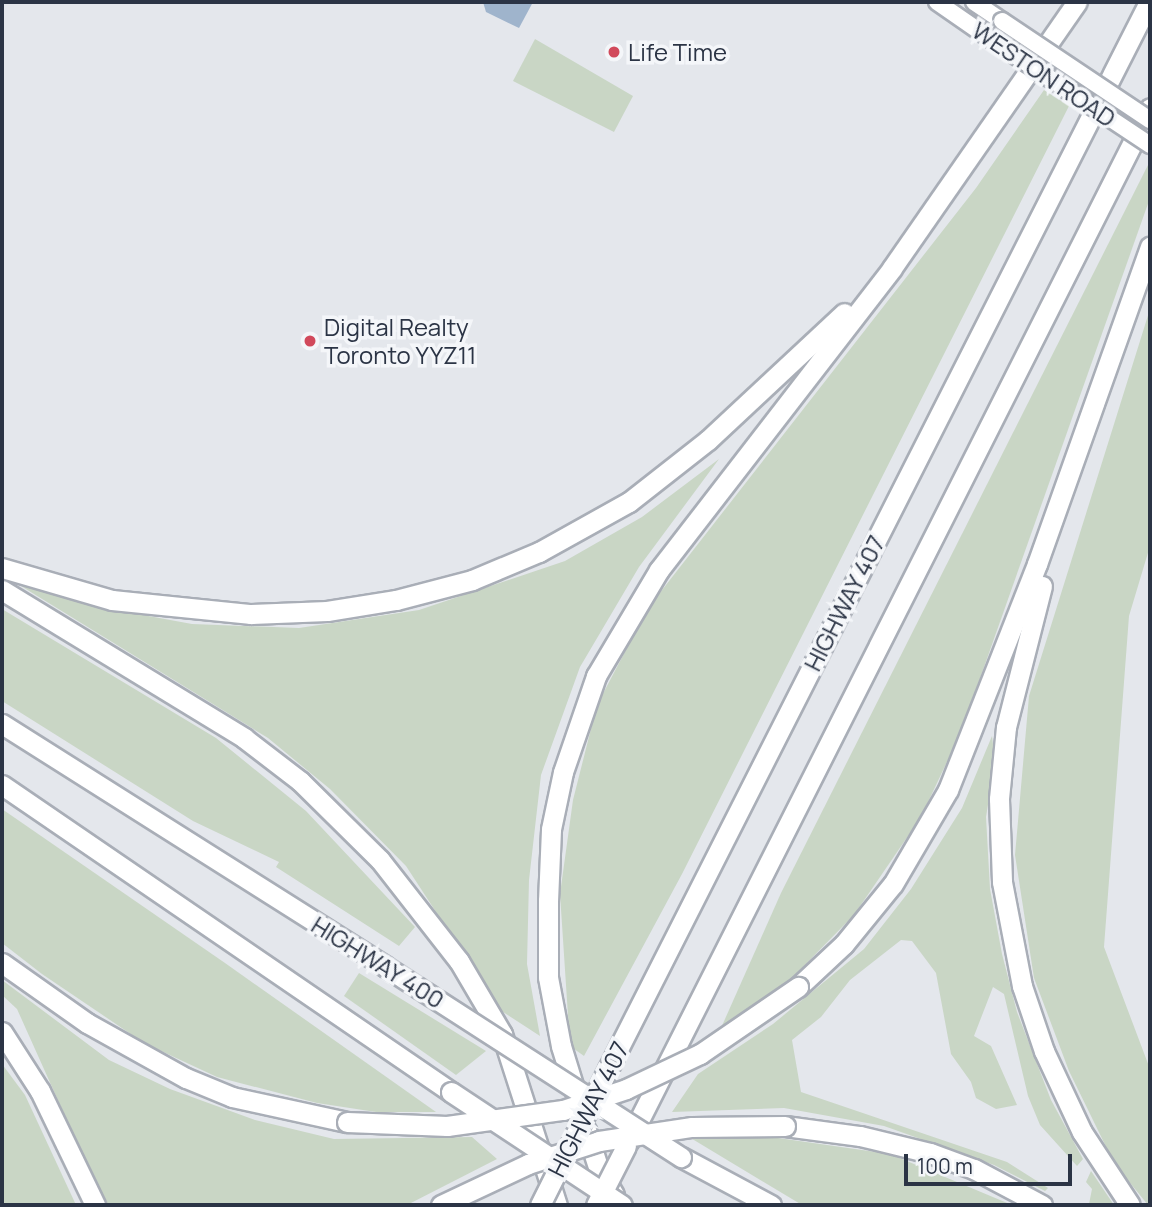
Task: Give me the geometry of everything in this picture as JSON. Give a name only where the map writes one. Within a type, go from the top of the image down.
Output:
[{"type":"highway","points":[[620,1205],[598,1168],[561,1046],[548,976],[551,830],[567,760],[596,676],[635,605],[924,223],[1077,2]]},
{"type":"highway","name":"HIGHWAY 407","points":[[540,1205],[1149,2]]},
{"type":"highway","name":"HIGHWAY 407","points":[[596,1205],[1150,108]]},
{"type":"highway","points":[[2,568],[112,600],[251,614],[327,611],[396,600],[472,580],[539,552],[601,520],[698,449],[821,337],[924,223]]},
{"type":"highway","points":[[2,962],[87,1023],[186,1078],[232,1097],[347,1122],[447,1126],[563,1110],[675,1067],[738,1032],[798,987],[878,904],[937,813],[988,693],[1150,247]]},
{"type":"highway","points":[[1082,440],[1013,691],[1001,763],[1000,855],[1015,958],[1044,1051],[1082,1132],[1130,1205]]},
{"type":"highway","points":[[2,590],[244,738],[300,781],[380,860],[428,918],[502,1034],[557,1205]]},
{"type":"highway","name":"HIGHWAY 400","points":[[2,724],[386,967],[681,1157],[750,1205]]},
{"type":"highway","points":[[2,785],[620,1205]]},
{"type":"highway","points":[[2,1032],[40,1091],[95,1205]]},
{"type":"highway","points":[[440,1205],[528,1164],[599,1141],[692,1126],[785,1126],[860,1136],[930,1153],[974,1169],[1042,1205]]},
{"type":"highway","points":[[681,1157],[771,1205]]},
{"type":"main road","name":"WESTON ROAD","points":[[937,2],[1150,145]]},
{"type":"main road","name":"WESTON ROAD","points":[[974,2],[1150,120]]},
{"type":"green space","points":[[535,39],[633,96],[614,132],[513,81]]},
{"type":"green space","points":[[1044,90],[1069,106],[682,874],[584,1056],[570,1046],[560,894],[573,800],[597,705],[648,608],[976,188]]},
{"type":"green space","points":[[1150,161],[1150,198],[961,732],[921,817],[854,915],[790,980],[721,1028],[781,893]]},
{"type":"green space","points":[[1150,309],[1150,546],[1129,616],[1104,947],[1150,1069],[1148,1205],[1114,1163],[1069,1071],[1034,978],[1015,855],[1029,696]]},
{"type":"green space","points":[[719,459],[639,567],[580,667],[541,775],[529,880],[527,964],[540,1036],[500,1010],[406,866],[330,789],[268,738],[8,578],[94,606],[192,624],[299,628],[419,610],[565,561],[642,517]]},
{"type":"green space","points":[[2,609],[216,738],[306,811],[415,927],[399,946],[276,867],[279,862],[193,821],[2,701]]},
{"type":"green space","points":[[992,736],[995,761],[986,817],[990,889],[1002,954],[1017,1012],[1051,1100],[1083,1159],[1077,1166],[1040,1125],[1028,1096],[1004,994],[993,987],[974,1036],[991,1046],[1017,1105],[996,1109],[976,1098],[971,1082],[951,1054],[936,973],[912,941],[901,940],[850,980],[821,1017],[792,1040],[801,1092],[1007,1162],[1048,1188],[1045,1191],[994,1165],[884,1126],[784,1108],[672,1112],[698,1074],[773,1024],[864,949],[911,889],[962,808]]},
{"type":"green space","points":[[2,809],[436,1112],[376,1112],[317,1103],[217,1077],[144,1043],[42,974],[2,943]]},
{"type":"green space","points":[[359,973],[486,1051],[456,1075],[344,996]]},
{"type":"green space","points":[[2,980],[109,1060],[170,1089],[255,1120],[334,1139],[472,1137],[497,1159],[407,1205],[105,1205],[17,1009],[2,995]]},
{"type":"green space","points":[[2,1064],[25,1095],[76,1205],[2,1205]]},
{"type":"green space","points":[[773,1133],[778,1138],[890,1154],[1012,1205],[802,1205],[684,1134]]},
{"type":"green space","points":[[1091,1171],[1114,1205],[1089,1204],[1092,1189],[1086,1182]]},
{"type":"water","points":[[483,2],[533,2],[519,28],[486,12]]},
{"type":"place","name":"Life Time","points":[[614,52]]},
{"type":"place","name":"Digital Realty Toronto YYZ11","points":[[310,341]]}]
